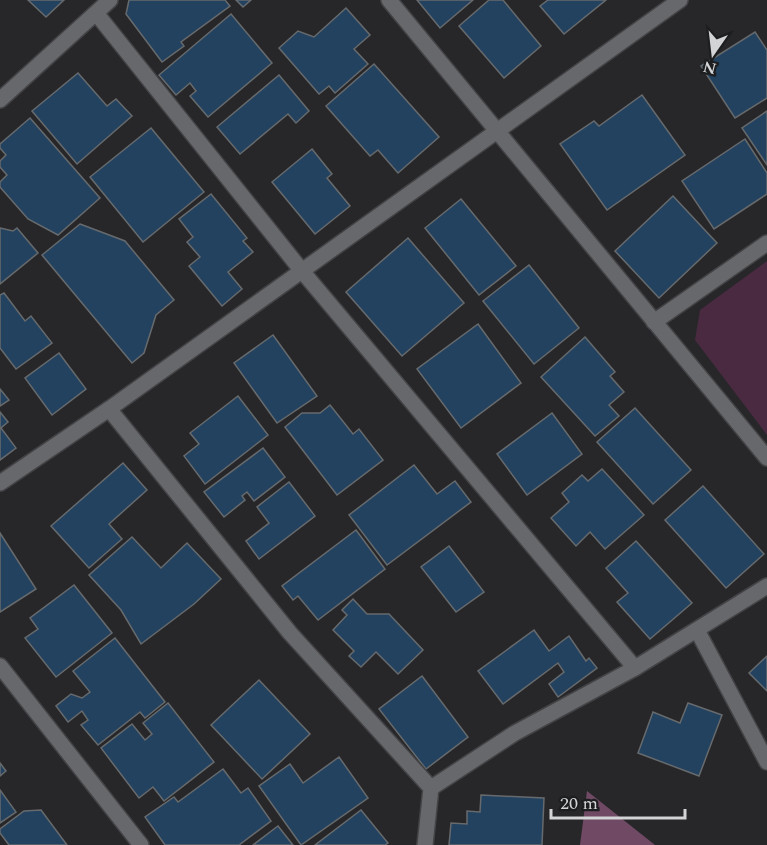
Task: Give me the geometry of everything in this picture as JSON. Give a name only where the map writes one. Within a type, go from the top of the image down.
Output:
[{"type":"street","points":[[0,100],[110,0]]},
{"type":"street","points":[[390,0],[767,458]]},
{"type":"street","points":[[0,483],[109,409],[678,1]]},
{"type":"street","points":[[96,13],[303,271],[634,668]]},
{"type":"street","points":[[654,322],[767,243]]},
{"type":"street","points":[[109,409],[290,633],[431,788],[424,845]]},
{"type":"street","points":[[431,788],[515,733],[634,668],[767,586]]},
{"type":"street","points":[[697,630],[767,762]]},
{"type":"street","points":[[0,666],[141,845]]},
{"type":"shaded area","points":[[767,261],[767,435],[695,340],[700,310]]},
{"type":"shaded area","points":[[587,791],[655,845],[580,845]]},
{"type":"building","points":[[28,0],[64,0],[46,17]]},
{"type":"building","points":[[129,0],[225,0],[230,6],[181,42],[184,46],[162,62],[126,14]]},
{"type":"building","points":[[236,0],[251,0],[243,7]]},
{"type":"building","points":[[417,0],[473,0],[440,28]]},
{"type":"building","points":[[489,0],[503,0],[541,46],[504,78],[459,26]]},
{"type":"building","points":[[548,0],[606,0],[564,34],[540,6]]},
{"type":"building","points":[[346,8],[370,35],[354,49],[368,64],[335,93],[329,86],[319,94],[279,48],[298,31],[314,37]]},
{"type":"building","points":[[231,14],[272,63],[208,117],[190,96],[196,91],[190,83],[176,95],[159,75]]},
{"type":"building","points":[[755,32],[767,50],[767,98],[735,118],[701,66]]},
{"type":"building","points":[[374,64],[439,137],[398,173],[378,150],[370,156],[326,106]]},
{"type":"building","points":[[78,73],[107,106],[116,99],[132,116],[77,164],[32,111]]},
{"type":"building","points":[[279,75],[309,111],[296,123],[288,114],[240,154],[217,127]]},
{"type":"building","points":[[642,95],[685,155],[607,210],[560,144],[594,121],[599,126]]},
{"type":"building","points":[[767,111],[767,165],[742,128]]},
{"type":"building","points":[[30,118],[100,198],[58,235],[28,219],[0,187],[0,182],[7,175],[0,167],[0,161],[6,155],[0,148],[0,144]]},
{"type":"building","points":[[151,128],[204,192],[143,242],[90,177]]},
{"type":"building","points":[[745,139],[767,173],[767,194],[714,229],[682,181]]},
{"type":"building","points":[[312,149],[332,174],[327,178],[350,206],[315,234],[272,182]]},
{"type":"building","points":[[211,194],[247,238],[243,241],[253,252],[228,272],[242,289],[222,306],[189,266],[200,257],[187,242],[193,237],[179,219]]},
{"type":"building","points":[[673,196],[717,243],[659,298],[615,251]]},
{"type":"building","points":[[461,199],[516,266],[479,295],[425,228]]},
{"type":"building","points":[[80,224],[125,241],[174,300],[156,315],[144,353],[132,363],[42,255]]},
{"type":"building","points":[[0,228],[13,231],[17,228],[38,253],[0,284]]},
{"type":"building","points":[[408,238],[464,303],[402,356],[346,292]]},
{"type":"building","points":[[529,265],[579,328],[534,364],[483,301]]},
{"type":"building","points":[[4,293],[25,321],[31,316],[52,343],[16,369],[0,348],[0,295]]},
{"type":"building","points":[[478,324],[521,383],[461,428],[417,369]]},
{"type":"building","points":[[273,335],[317,396],[277,423],[234,363]]},
{"type":"building","points":[[585,337],[615,372],[610,376],[624,392],[609,405],[619,416],[595,436],[541,377]]},
{"type":"building","points":[[59,353],[86,389],[52,415],[25,378]]},
{"type":"building","points":[[0,389],[9,400],[0,406]]},
{"type":"building","points":[[238,396],[268,435],[205,484],[184,456],[199,444],[190,433]]},
{"type":"building","points":[[330,405],[353,434],[359,429],[383,460],[337,495],[285,427],[302,413],[320,413]]},
{"type":"building","points":[[635,408],[691,470],[653,504],[597,442]]},
{"type":"building","points":[[0,412],[8,422],[1,428],[16,448],[0,460]]},
{"type":"building","points":[[552,413],[582,454],[527,495],[497,454]]},
{"type":"building","points":[[263,448],[285,477],[254,501],[247,492],[242,496],[245,500],[224,517],[204,492]]},
{"type":"building","points":[[123,463],[147,490],[109,524],[122,539],[89,568],[51,526]]},
{"type":"building","points":[[414,465],[437,494],[455,481],[471,502],[387,565],[349,515]]},
{"type":"building","points":[[602,469],[644,515],[605,549],[590,532],[576,546],[551,518],[569,502],[562,493],[582,475],[588,481]]},
{"type":"building","points":[[289,482],[315,516],[259,559],[246,541],[269,523],[257,507]]},
{"type":"building","points":[[703,486],[764,554],[726,588],[665,520]]},
{"type":"building","points":[[356,530],[385,569],[318,620],[298,596],[293,600],[282,586]]},
{"type":"building","points":[[0,533],[36,589],[0,612]]},
{"type":"building","points":[[132,537],[161,568],[187,543],[221,579],[194,604],[141,644],[121,610],[89,575]]},
{"type":"building","points":[[636,541],[692,603],[650,639],[617,602],[628,593],[606,568]]},
{"type":"building","points":[[449,546],[484,592],[456,612],[421,567]]},
{"type":"building","points":[[74,585],[112,633],[56,677],[25,638],[38,629],[30,618]]},
{"type":"building","points":[[353,599],[367,614],[389,614],[423,650],[398,674],[376,652],[361,667],[349,656],[354,651],[333,630],[347,615],[342,610]]},
{"type":"building","points":[[534,630],[549,651],[569,636],[586,661],[589,658],[597,668],[558,697],[549,684],[564,672],[558,663],[503,704],[478,671]]},
{"type":"building","points":[[115,638],[165,702],[145,718],[140,712],[98,745],[81,725],[88,720],[82,711],[68,722],[56,706],[71,694],[82,698],[90,692],[73,671]]},
{"type":"building","points":[[767,656],[767,691],[749,673]]},
{"type":"building","points":[[422,676],[468,737],[426,769],[379,709]]},
{"type":"building","points":[[259,680],[310,734],[262,779],[211,725]]},
{"type":"building","points":[[168,703],[214,762],[164,801],[153,787],[139,798],[101,748],[132,724],[145,740],[152,734],[143,723]]},
{"type":"building","points":[[688,703],[722,715],[699,776],[638,753],[653,712],[680,723]]},
{"type":"building","points":[[339,757],[368,798],[301,845],[259,786],[290,764],[303,783]]},
{"type":"building","points":[[0,763],[6,771],[0,776]]},
{"type":"building","points":[[223,769],[241,793],[248,788],[271,821],[239,845],[165,845],[145,817],[174,797],[178,802]]},
{"type":"building","points":[[0,790],[16,812],[0,823]]},
{"type":"building","points":[[481,795],[544,798],[542,845],[449,845],[451,823],[467,824],[467,811],[480,812]]},
{"type":"building","points":[[41,810],[67,845],[9,845],[0,833],[0,829],[24,811]]},
{"type":"building","points":[[361,810],[388,843],[385,845],[315,845]]},
{"type":"building","points":[[278,826],[293,845],[253,845]]}]
